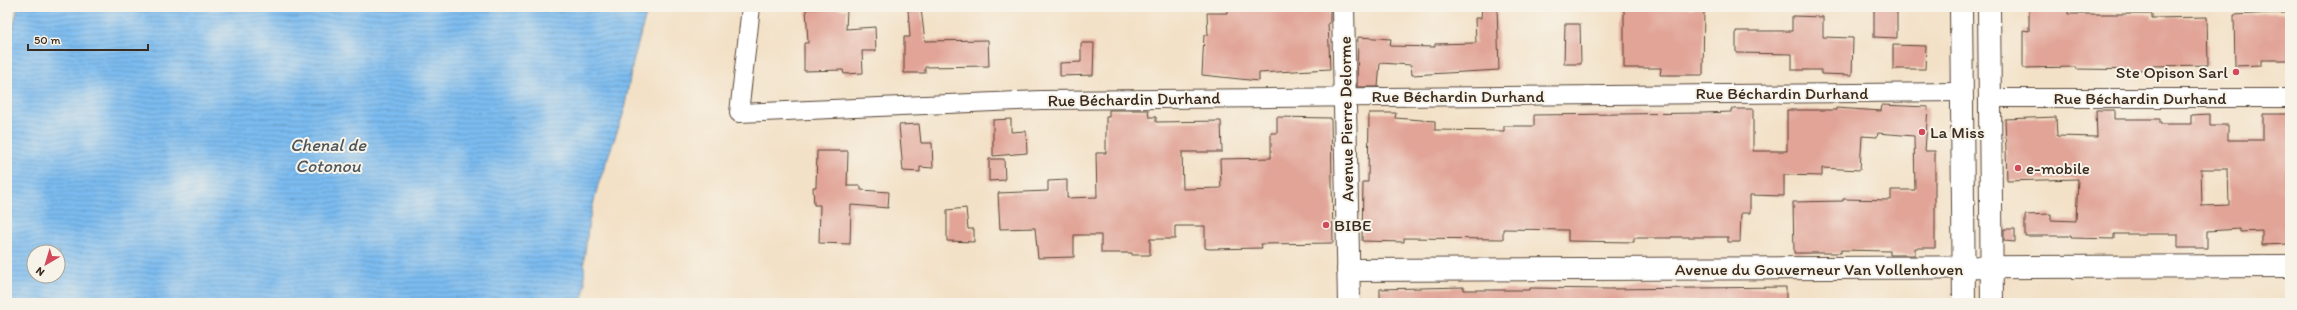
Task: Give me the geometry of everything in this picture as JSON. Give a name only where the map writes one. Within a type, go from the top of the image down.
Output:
[{"type":"main road","name":"Avenue Pierre Delorme","points":[[1343,7],[1349,303]]},
{"type":"main road","points":[[1962,7],[1964,303]]},
{"type":"main road","points":[[1989,7],[1992,303]]},
{"type":"main road","name":"Avenue du Gouverneur Van Vollenhoven","points":[[1348,270],[2290,266]]},
{"type":"street","name":"Rue Béchardin Durhand","points":[[751,7],[738,113],[1041,100],[1962,92]]},
{"type":"street","name":"Rue Béchardin Durhand","points":[[1989,98],[2290,98]]},
{"type":"water","name":"Chenal de Cotonou","points":[[18,7],[648,7],[633,62],[623,115],[598,185],[589,221],[584,260],[585,285],[582,303],[7,303],[7,52]]},
{"type":"building","points":[[1227,7],[1330,7],[1330,23],[1328,23],[1330,69],[1259,73],[1259,81],[1202,75],[1204,35],[1208,35],[1207,13],[1227,13]]},
{"type":"building","points":[[1482,7],[1497,7],[1499,70],[1412,75],[1411,65],[1380,63],[1378,87],[1357,87],[1358,37],[1391,39],[1390,46],[1435,47],[1435,44],[1476,43],[1475,18],[1481,18]]},
{"type":"building","points":[[1874,7],[1897,7],[1897,38],[1874,37]]},
{"type":"building","points":[[2029,7],[2068,7],[2068,14],[2152,14],[2152,18],[2207,17],[2208,65],[2152,66],[2152,70],[2076,69],[2076,67],[2023,68],[2023,30],[2029,31]]},
{"type":"building","points":[[834,8],[847,10],[846,29],[875,27],[876,51],[862,51],[863,73],[844,74],[843,70],[804,71],[804,43],[808,43],[806,9]]},
{"type":"building","points":[[1624,8],[1704,8],[1703,75],[1660,75],[1661,68],[1624,68]]},
{"type":"building","points":[[921,9],[925,41],[988,40],[989,66],[925,67],[925,73],[904,73],[904,37],[910,37],[908,10]]},
{"type":"building","points":[[2290,13],[2290,60],[2261,60],[2261,65],[2235,66],[2234,15]]},
{"type":"building","points":[[1792,16],[1823,17],[1823,37],[1853,38],[1852,75],[1821,74],[1821,70],[1792,70],[1792,54],[1736,53],[1736,31],[1792,31]]},
{"type":"building","points":[[1565,24],[1580,24],[1581,64],[1564,64]]},
{"type":"building","points":[[1081,43],[1094,43],[1093,75],[1060,76],[1060,63],[1081,62]]},
{"type":"building","points":[[1893,45],[1926,46],[1925,69],[1893,69]]},
{"type":"building","points":[[1882,105],[1928,107],[1925,151],[1935,151],[1935,248],[1915,248],[1915,255],[1890,255],[1890,251],[1841,250],[1841,253],[1794,253],[1793,202],[1843,201],[1843,199],[1891,200],[1891,190],[1915,190],[1914,136],[1878,133],[1877,137],[1862,136],[1860,170],[1822,168],[1822,176],[1784,175],[1784,196],[1750,195],[1750,213],[1741,213],[1740,242],[1728,242],[1728,237],[1634,238],[1634,242],[1568,241],[1568,230],[1503,229],[1503,239],[1404,238],[1404,242],[1362,241],[1363,182],[1368,182],[1369,113],[1396,113],[1395,118],[1435,121],[1435,130],[1504,131],[1504,126],[1534,126],[1534,115],[1703,113],[1731,112],[1731,109],[1753,109],[1753,151],[1787,151],[1787,110],[1836,110],[1836,108],[1881,111]]},
{"type":"building","points":[[1109,110],[1148,110],[1149,117],[1156,117],[1156,122],[1221,121],[1222,152],[1182,152],[1183,189],[1221,188],[1220,159],[1271,158],[1271,133],[1277,133],[1277,117],[1331,118],[1333,243],[1261,244],[1262,248],[1209,249],[1205,248],[1205,226],[1175,226],[1175,239],[1150,239],[1150,255],[1132,255],[1132,253],[1101,253],[1101,235],[1074,235],[1074,257],[1038,258],[1035,228],[1000,229],[998,193],[1048,191],[1048,181],[1067,180],[1067,198],[1097,197],[1096,153],[1106,153],[1106,117],[1109,117]]},
{"type":"building","points":[[2096,110],[2115,110],[2115,119],[2160,119],[2160,124],[2191,124],[2191,115],[2210,114],[2210,125],[2228,125],[2228,140],[2263,140],[2263,114],[2290,114],[2290,169],[2288,169],[2290,244],[2262,245],[2262,231],[2240,232],[2240,229],[2207,231],[2207,248],[2178,248],[2178,234],[2114,234],[2114,239],[2071,238],[2071,236],[2025,236],[2025,215],[2051,214],[2051,220],[2076,221],[2078,179],[2007,181],[2005,119],[2056,117],[2057,136],[2097,137]],"holes":[[[2201,169],[2228,169],[2229,205],[2202,206]]]},
{"type":"building","points":[[1011,119],[1011,132],[1026,131],[1027,153],[993,156],[993,120]]},
{"type":"building","points":[[919,124],[921,143],[932,143],[933,168],[920,167],[920,172],[903,171],[899,125]]},
{"type":"building","points":[[817,151],[848,151],[847,186],[861,186],[861,190],[889,192],[888,208],[851,205],[850,244],[819,243],[820,205],[814,205],[813,187],[816,187]]},
{"type":"building","points":[[989,159],[1004,159],[1005,180],[989,181]]},
{"type":"building","points":[[966,208],[968,229],[974,229],[974,242],[947,241],[947,210]]},
{"type":"building","points":[[2004,229],[2015,229],[2015,242],[2004,241]]},
{"type":"building","points":[[1464,287],[1464,290],[1530,290],[1530,288],[1609,289],[1786,287],[1786,301],[1380,303],[1380,289]]},
{"type":"place","name":"Ste Opison Sarl","points":[[2236,72]]},
{"type":"place","name":"La Miss","points":[[1922,132]]},
{"type":"place","name":"e-mobile","points":[[2018,168]]},
{"type":"place","name":"BIBE","points":[[1326,225]]}]
